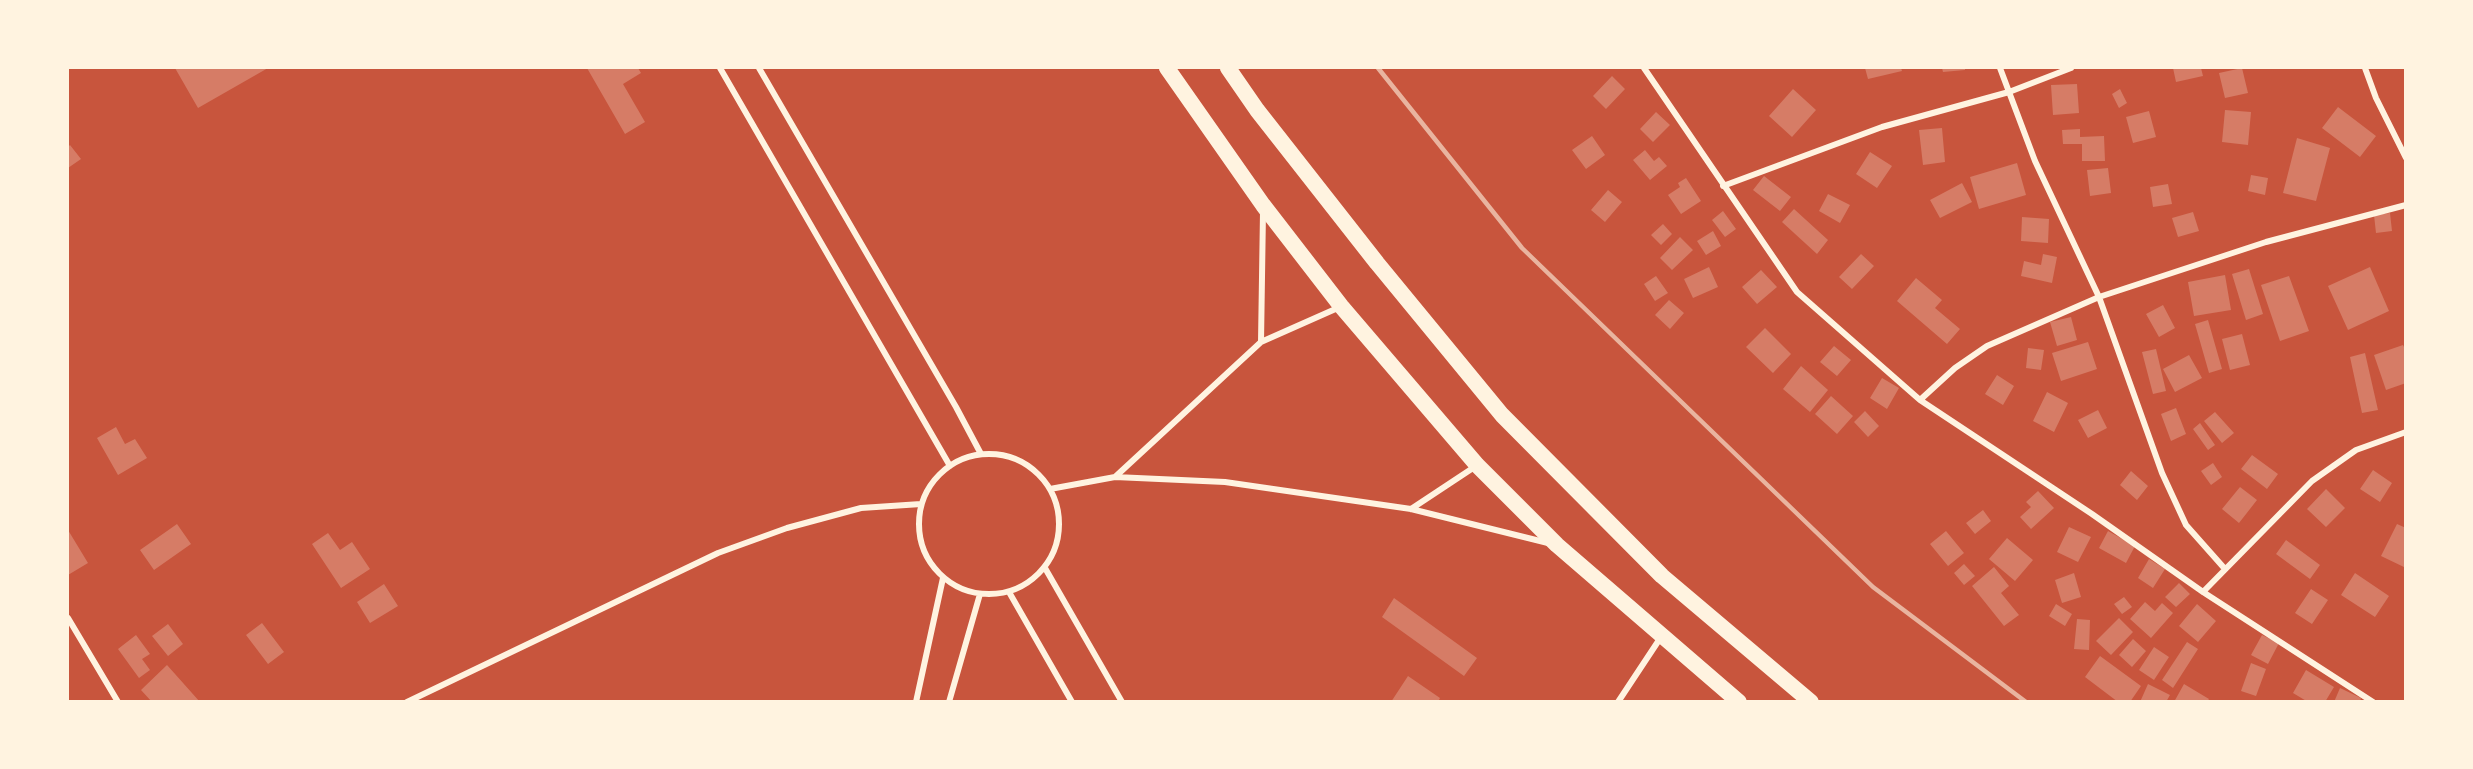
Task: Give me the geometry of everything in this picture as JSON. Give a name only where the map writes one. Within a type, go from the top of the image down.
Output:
[{"type":"highway","points":[[1167,68],[1263,205],[1341,306],[1477,465],[1557,545],[1739,702]]},
{"type":"highway","points":[[1228,68],[1257,110],[1377,263],[1502,415],[1662,576],[1811,702]]},
{"type":"street","points":[[720,68],[950,466]]},
{"type":"street","points":[[759,68],[981,454]]},
{"type":"street","points":[[1644,68],[1797,292],[1920,400],[2092,514],[2203,592],[2373,702]]},
{"type":"street","points":[[2000,68],[2035,161],[2099,297],[2162,473],[2186,525],[2225,568]]},
{"type":"street","points":[[1723,186],[1882,127],[2009,92],[2071,68]]},
{"type":"street","points":[[2365,68],[2376,98],[2406,158]]},
{"type":"street","points":[[1261,342],[1263,205]]},
{"type":"street","points":[[1920,400],[1955,368],[1987,346],[2099,297],[2265,242],[2406,205]]},
{"type":"street","points":[[1115,477],[1261,342],[1341,306]]},
{"type":"street","points":[[2203,592],[2312,481],[2356,450],[2406,432]]},
{"type":"street","points":[[981,454],[999,454],[1019,461],[1037,472],[1050,489],[1058,508],[1059,529],[1055,549],[1045,568],[1029,583],[1009,592],[980,594],[961,589],[943,578],[930,563],[921,544],[918,525],[921,504],[932,482],[950,466],[963,458],[981,454]]},
{"type":"street","points":[[1411,509],[1477,465]]},
{"type":"street","points":[[1050,489],[1115,477],[1225,482],[1411,509],[1557,545]]},
{"type":"street","points":[[407,702],[718,554],[787,528],[861,508],[921,504]]},
{"type":"street","points":[[1045,568],[1122,702]]},
{"type":"street","points":[[916,702],[943,578]]},
{"type":"street","points":[[1009,592],[1072,702]]},
{"type":"street","points":[[950,702],[980,594]]},
{"type":"street","points":[[68,618],[118,702]]},
{"type":"street","points":[[1618,702],[1662,636]]},
{"type":"building","points":[[175,68],[268,68],[198,108]]},
{"type":"building","points":[[587,68],[638,68],[641,73],[623,84],[645,122],[625,134]]},
{"type":"building","points":[[1865,68],[1901,68],[1902,71],[1868,79]]},
{"type":"building","points":[[1942,68],[1965,68],[1965,70],[1943,72]]},
{"type":"building","points":[[2173,68],[2201,68],[2203,76],[2176,82]]},
{"type":"building","points":[[2242,68],[2248,93],[2225,98],[2219,73]]},
{"type":"building","points":[[1612,76],[1625,89],[1606,109],[1593,96]]},
{"type":"building","points":[[2077,84],[2079,113],[2053,115],[2051,85]]},
{"type":"building","points":[[1793,89],[1816,110],[1792,137],[1769,116]]},
{"type":"building","points":[[2120,89],[2127,103],[2119,108],[2112,94]]},
{"type":"building","points":[[2338,107],[2376,136],[2360,157],[2322,128]]},
{"type":"building","points":[[2225,110],[2251,112],[2248,145],[2222,142]]},
{"type":"building","points":[[2149,111],[2156,137],[2133,143],[2126,117]]},
{"type":"building","points":[[1656,112],[1670,125],[1653,142],[1640,129]]},
{"type":"building","points":[[1942,128],[1945,162],[1923,165],[1919,130]]},
{"type":"building","points":[[2080,129],[2080,137],[2104,136],[2105,161],[2082,161],[2082,144],[2063,144],[2062,130]]},
{"type":"building","points":[[1592,136],[1605,155],[1586,169],[1572,150]]},
{"type":"building","points":[[2297,138],[2330,148],[2316,201],[2283,193]]},
{"type":"building","points":[[70,145],[81,159],[68,168],[68,147]]},
{"type":"building","points":[[1645,150],[1654,161],[1659,157],[1667,166],[1650,180],[1633,160]]},
{"type":"building","points":[[1870,152],[1892,166],[1877,188],[1856,174]]},
{"type":"building","points":[[2017,163],[2026,195],[1979,209],[1970,177]]},
{"type":"building","points":[[2108,168],[2111,193],[2090,196],[2087,170]]},
{"type":"building","points":[[2251,175],[2268,178],[2265,195],[2248,191]]},
{"type":"building","points":[[1764,176],[1791,197],[1780,211],[1753,190]]},
{"type":"building","points":[[1686,178],[1701,201],[1681,214],[1668,195],[1680,187],[1678,183]]},
{"type":"building","points":[[1962,183],[1972,202],[1940,218],[1930,200]]},
{"type":"building","points":[[2168,184],[2172,204],[2153,207],[2150,187]]},
{"type":"building","points":[[1608,190],[1622,202],[1605,222],[1591,210]]},
{"type":"building","points":[[1828,194],[1850,205],[1840,223],[1819,211]]},
{"type":"building","points":[[1794,209],[1828,240],[1817,254],[1782,222]]},
{"type":"building","points":[[1723,211],[1736,229],[1725,237],[1712,220]]},
{"type":"building","points":[[2193,212],[2199,231],[2178,237],[2172,218]]},
{"type":"building","points":[[2390,213],[2392,231],[2376,233],[2374,215]]},
{"type":"building","points":[[2022,217],[2049,219],[2048,243],[2021,241]]},
{"type":"building","points":[[1663,224],[1672,234],[1661,245],[1651,235]]},
{"type":"building","points":[[1713,231],[1721,246],[1706,255],[1697,241]]},
{"type":"building","points":[[1680,237],[1693,250],[1672,270],[1660,258]]},
{"type":"building","points":[[1861,254],[1874,266],[1852,289],[1839,277]]},
{"type":"building","points":[[2043,254],[2057,257],[2052,283],[2021,276],[2024,261],[2041,265]]},
{"type":"building","points":[[1709,267],[1718,287],[1693,298],[1684,279]]},
{"type":"building","points":[[2370,267],[2389,311],[2348,330],[2328,286]]},
{"type":"building","points":[[2249,269],[2263,314],[2246,320],[2232,274]]},
{"type":"building","points":[[1761,270],[1777,287],[1757,304],[1742,287]]},
{"type":"building","points":[[2225,275],[2231,310],[2194,316],[2188,282]]},
{"type":"building","points":[[1656,276],[1668,293],[1655,301],[1644,284]]},
{"type":"building","points":[[2289,276],[2309,331],[2280,341],[2261,285]]},
{"type":"building","points":[[1916,278],[1942,300],[1935,308],[1960,329],[1947,344],[1897,301]]},
{"type":"building","points":[[1669,300],[1684,313],[1670,329],[1655,315]]},
{"type":"building","points":[[2163,305],[2175,328],[2159,337],[2146,314]]},
{"type":"building","points":[[2071,317],[2077,340],[2057,346],[2050,322]]},
{"type":"building","points":[[2208,320],[2222,369],[2209,373],[2195,324]]},
{"type":"building","points":[[1765,328],[1791,354],[1773,373],[1746,347]]},
{"type":"building","points":[[2242,334],[2250,365],[2230,370],[2222,339]]},
{"type":"building","points":[[2088,342],[2097,369],[2061,381],[2052,353]]},
{"type":"building","points":[[2403,345],[2406,351],[2406,383],[2386,390],[2374,355]]},
{"type":"building","points":[[1834,346],[1851,360],[1837,376],[1820,362]]},
{"type":"building","points":[[2028,348],[2044,350],[2041,370],[2026,368]]},
{"type":"building","points":[[2156,349],[2166,391],[2153,394],[2142,352]]},
{"type":"building","points":[[2365,353],[2378,410],[2362,413],[2350,357]]},
{"type":"building","points":[[2189,355],[2202,378],[2175,392],[2163,369]]},
{"type":"building","points":[[1801,366],[1828,390],[1810,412],[1783,389]]},
{"type":"building","points":[[1997,375],[2014,386],[2003,405],[1985,394]]},
{"type":"building","points":[[1882,378],[1899,388],[1887,409],[1870,398]]},
{"type":"building","points":[[2047,392],[2068,403],[2054,432],[2033,421]]},
{"type":"building","points":[[1831,396],[1853,416],[1837,434],[1815,414]]},
{"type":"building","points":[[2176,408],[2186,434],[2171,441],[2161,414]]},
{"type":"building","points":[[2098,410],[2107,428],[2088,438],[2078,420]]},
{"type":"building","points":[[1865,411],[1879,426],[1868,437],[1854,422]]},
{"type":"building","points":[[2215,412],[2234,433],[2222,443],[2204,421]]},
{"type":"building","points":[[2200,423],[2215,445],[2208,450],[2193,429]]},
{"type":"building","points":[[116,427],[125,444],[135,439],[147,458],[118,475],[97,438]]},
{"type":"building","points":[[2252,455],[2278,474],[2267,489],[2241,469]]},
{"type":"building","points":[[2213,463],[2222,477],[2211,485],[2201,471]]},
{"type":"building","points":[[2373,470],[2392,483],[2380,502],[2360,489]]},
{"type":"building","points":[[2131,471],[2148,486],[2137,500],[2120,485]]},
{"type":"building","points":[[2240,487],[2257,500],[2239,523],[2222,509]]},
{"type":"building","points":[[2326,489],[2345,508],[2326,527],[2307,509]]},
{"type":"building","points":[[2038,491],[2054,508],[2031,529],[2020,517],[2031,507],[2026,502]]},
{"type":"building","points":[[1983,510],[1991,521],[1975,534],[1966,523]]},
{"type":"building","points":[[177,524],[191,544],[154,570],[140,550]]},
{"type":"building","points":[[2397,524],[2406,528],[2406,568],[2381,556]]},
{"type":"building","points":[[2069,527],[2091,537],[2078,562],[2057,552]]},
{"type":"building","points":[[68,530],[88,563],[68,575]]},
{"type":"building","points":[[1946,531],[1964,553],[1948,566],[1930,544]]},
{"type":"building","points":[[2108,531],[2135,546],[2126,563],[2099,548]]},
{"type":"building","points":[[328,533],[340,550],[352,542],[370,569],[341,588],[312,544]]},
{"type":"building","points":[[2007,538],[2033,560],[2015,581],[1989,559]]},
{"type":"building","points":[[2286,540],[2320,565],[2310,579],[2276,554]]},
{"type":"building","points":[[2149,559],[2165,569],[2153,588],[2138,578]]},
{"type":"building","points":[[1964,564],[1975,576],[1964,585],[1954,573]]},
{"type":"building","points":[[1994,567],[2009,586],[2001,593],[2019,615],[2004,626],[1972,586]]},
{"type":"building","points":[[2074,573],[2081,597],[2062,603],[2055,580]]},
{"type":"building","points":[[2355,573],[2389,596],[2375,617],[2341,595]]},
{"type":"building","points":[[2179,583],[2190,594],[2176,607],[2165,597]]},
{"type":"building","points":[[384,584],[398,606],[370,623],[357,602]]},
{"type":"building","points":[[2311,589],[2328,600],[2312,624],[2295,613]]},
{"type":"building","points":[[2124,597],[2132,607],[2122,614],[2114,604]]},
{"type":"building","points":[[1394,598],[1477,658],[1464,676],[1382,617]]},
{"type":"building","points":[[2145,602],[2155,611],[2162,603],[2173,613],[2151,638],[2130,619]]},
{"type":"building","points":[[2056,604],[2072,614],[2065,626],[2049,616]]},
{"type":"building","points":[[2197,604],[2216,621],[2198,642],[2179,626]]},
{"type":"building","points":[[2119,618],[2133,632],[2111,655],[2096,641]]},
{"type":"building","points":[[2077,619],[2090,620],[2089,650],[2074,649]]},
{"type":"building","points":[[262,623],[284,652],[268,664],[246,635]]},
{"type":"building","points":[[168,624],[183,644],[168,656],[152,636]]},
{"type":"building","points":[[136,635],[150,654],[142,659],[150,670],[139,678],[118,649]]},
{"type":"building","points":[[2262,635],[2279,643],[2268,664],[2251,655]]},
{"type":"building","points":[[2133,639],[2146,651],[2132,667],[2119,655]]},
{"type":"building","points":[[2187,642],[2198,649],[2173,688],[2162,680]]},
{"type":"building","points":[[2154,647],[2169,657],[2154,680],[2139,670]]},
{"type":"building","points":[[2100,656],[2141,686],[2130,702],[2118,702],[2085,677]]},
{"type":"building","points":[[2251,663],[2266,669],[2256,696],[2241,691]]},
{"type":"building","points":[[167,665],[200,702],[152,702],[141,690]]},
{"type":"building","points":[[2306,670],[2334,687],[2325,702],[2308,702],[2293,693]]},
{"type":"building","points":[[1408,676],[1440,698],[1438,702],[1391,702]]},
{"type":"building","points":[[2148,684],[2170,695],[2166,702],[2140,702]]},
{"type":"building","points":[[2184,684],[2209,699],[2207,702],[2174,702]]},
{"type":"building","points":[[2340,688],[2361,698],[2360,702],[2334,702]]},
{"type":"railway","points":[[1378,68],[1522,248],[1873,587],[2026,702]]}]
